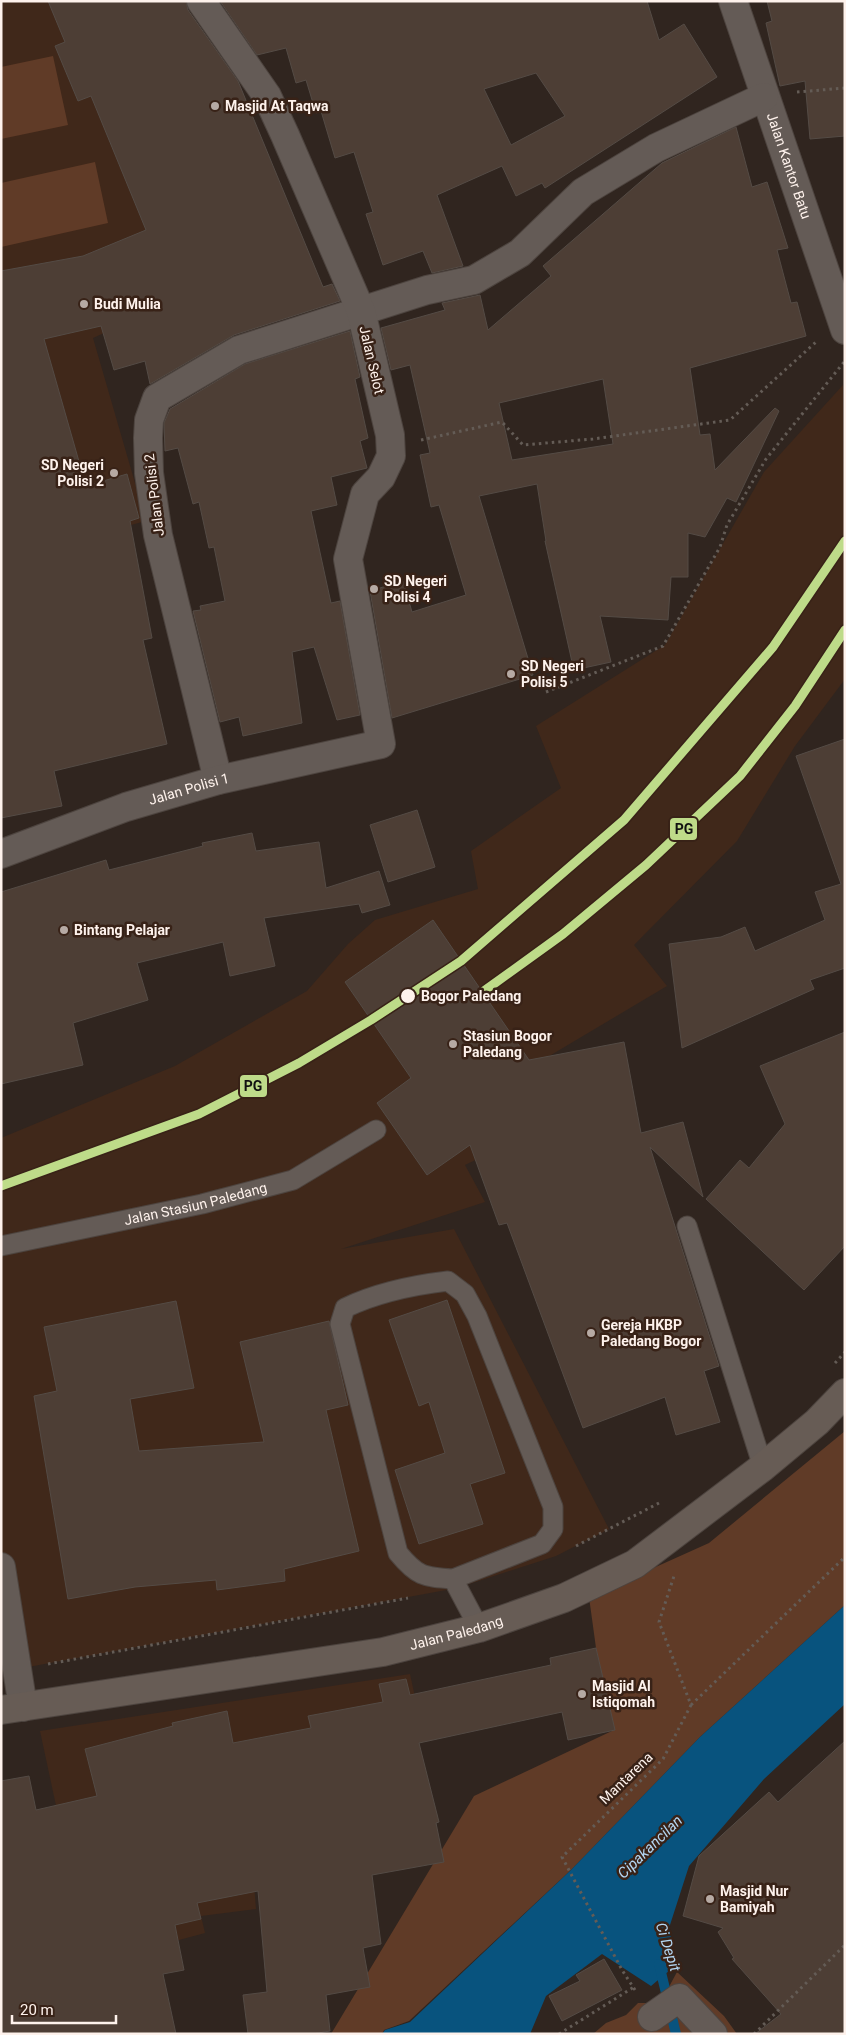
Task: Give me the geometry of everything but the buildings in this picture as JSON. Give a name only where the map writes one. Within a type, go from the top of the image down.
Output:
[{"type":"street","name":"Jalan Selot","points":[[201,1],[267,96],[361,311],[391,447],[391,456],[381,477],[365,494],[350,542],[348,559],[381,744]]},
{"type":"street","name":"Jalan Kantor Batu","points":[[733,1],[764,97],[843,325]]},
{"type":"street","name":"Jalan Polisi 2","points":[[218,780],[158,535],[149,473],[149,420],[157,398],[238,350],[427,290],[474,280],[520,254],[583,192],[656,148],[764,97]]},
{"type":"street","name":"Jalan Polisi 1","points":[[1,854],[126,807],[218,780],[381,744]]},
{"type":"street","name":"Jalan Paledang","points":[[12,1708],[383,1652],[479,1628],[564,1598],[635,1564],[763,1467],[817,1422],[845,1393]]},
{"type":"street","points":[[1,1567],[12,1708]]},
{"type":"street","points":[[661,2010],[679,1998],[713,2034]]},
{"type":"lane","name":"Jalan Stasiun Paledang","points":[[1,1246],[202,1204],[293,1180],[376,1130]]},
{"type":"lane","points":[[687,1226],[763,1467]]},
{"type":"lane","points":[[448,1281],[465,1294],[477,1316],[553,1507],[553,1529],[542,1544],[452,1579],[431,1577],[413,1571],[398,1553],[340,1324],[345,1308],[358,1301],[427,1283],[448,1281]]},
{"type":"lane","points":[[452,1579],[479,1628]]},
{"type":"path","points":[[764,97],[818,89],[845,88]]},
{"type":"path","points":[[391,447],[502,422],[523,445],[593,439],[730,420],[843,325]]},
{"type":"path","points":[[546,692],[663,646],[720,547],[727,525],[766,458],[845,361]]},
{"type":"path","points":[[675,1575],[659,1622],[691,1705],[845,1557]]},
{"type":"path","name":"Mantarena","points":[[622,1970],[568,1871],[563,1860],[564,1853],[663,1759],[691,1705]]},
{"type":"path","points":[[754,2034],[845,1945]]},
{"type":"path","points":[[560,2034],[634,1987]]},
{"type":"shaded area","name":"Budi Mulia","points":[[1,1],[122,1],[242,270],[93,338],[146,521],[55,545],[1,389]]},
{"type":"shaded area","points":[[53,56],[68,125],[1,139],[1,67]]},
{"type":"shaded area","points":[[95,162],[108,223],[1,247],[1,183]]},
{"type":"shaded area","points":[[843,385],[845,679],[795,746],[737,841],[634,945],[667,986],[546,1058],[558,1120],[465,1165],[485,1202],[341,1249],[454,1229],[609,1529],[556,1556],[457,1588],[1,1672],[1,1138],[175,1066],[307,991],[348,944],[375,920],[478,889],[471,851],[561,788],[536,726],[665,645],[764,472]]},
{"type":"shaded area","points":[[845,1431],[845,1605],[700,1737],[572,1869],[409,2021],[384,2030],[382,2034],[331,2034],[474,1796],[614,1730],[596,1648],[589,1597],[709,1543]]},
{"type":"shaded area","points":[[410,1674],[423,1734],[250,1836],[256,1909],[201,1916],[205,1933],[90,1964],[40,1731]]},
{"type":"shaded area","points":[[677,1972],[724,2016],[737,2034],[593,2034],[606,2023],[626,2015],[638,2003],[666,2003],[664,1996]]},
{"type":"water","name":"Cipakancilan","points":[[845,1605],[845,1704],[764,1779],[689,1866],[669,1928],[676,1965],[651,1986],[602,1954],[546,1996],[530,2034],[382,2034],[385,2030],[410,2022],[572,1869],[700,1737]]},
{"type":"waterway","name":"Ci Depit","points":[[659,1964],[676,2034]]},
{"type":"transit line","name":"PG","points":[[1,1186],[199,1114],[299,1063],[371,1020],[461,961],[624,820],[773,647],[845,541]]},
{"type":"transit line","name":"PG","points":[[484,991],[563,934],[646,865],[740,776],[795,706],[845,630]]},
{"type":"place","name":"Masjid At Taqwa","points":[[215,106]]},
{"type":"place","name":"Budi Mulia","points":[[84,304]]},
{"type":"place","name":"SD Negeri Polisi 2","points":[[114,473]]},
{"type":"place","name":"SD Negeri Polisi 4","points":[[374,589]]},
{"type":"place","name":"SD Negeri Polisi 5","points":[[511,674]]},
{"type":"place","name":"Bintang Pelajar","points":[[64,930]]},
{"type":"place","name":"Bogor Paledang","points":[[408,996]]},
{"type":"place","name":"Stasiun Bogor Paledang","points":[[453,1044]]},
{"type":"place","name":"Gereja HKBP Paledang Bogor","points":[[591,1333]]},
{"type":"place","name":"Masjid Al Istiqomah","points":[[582,1694]]},
{"type":"place","name":"Masjid Nur Bamiyah","points":[[710,1899]]}]
